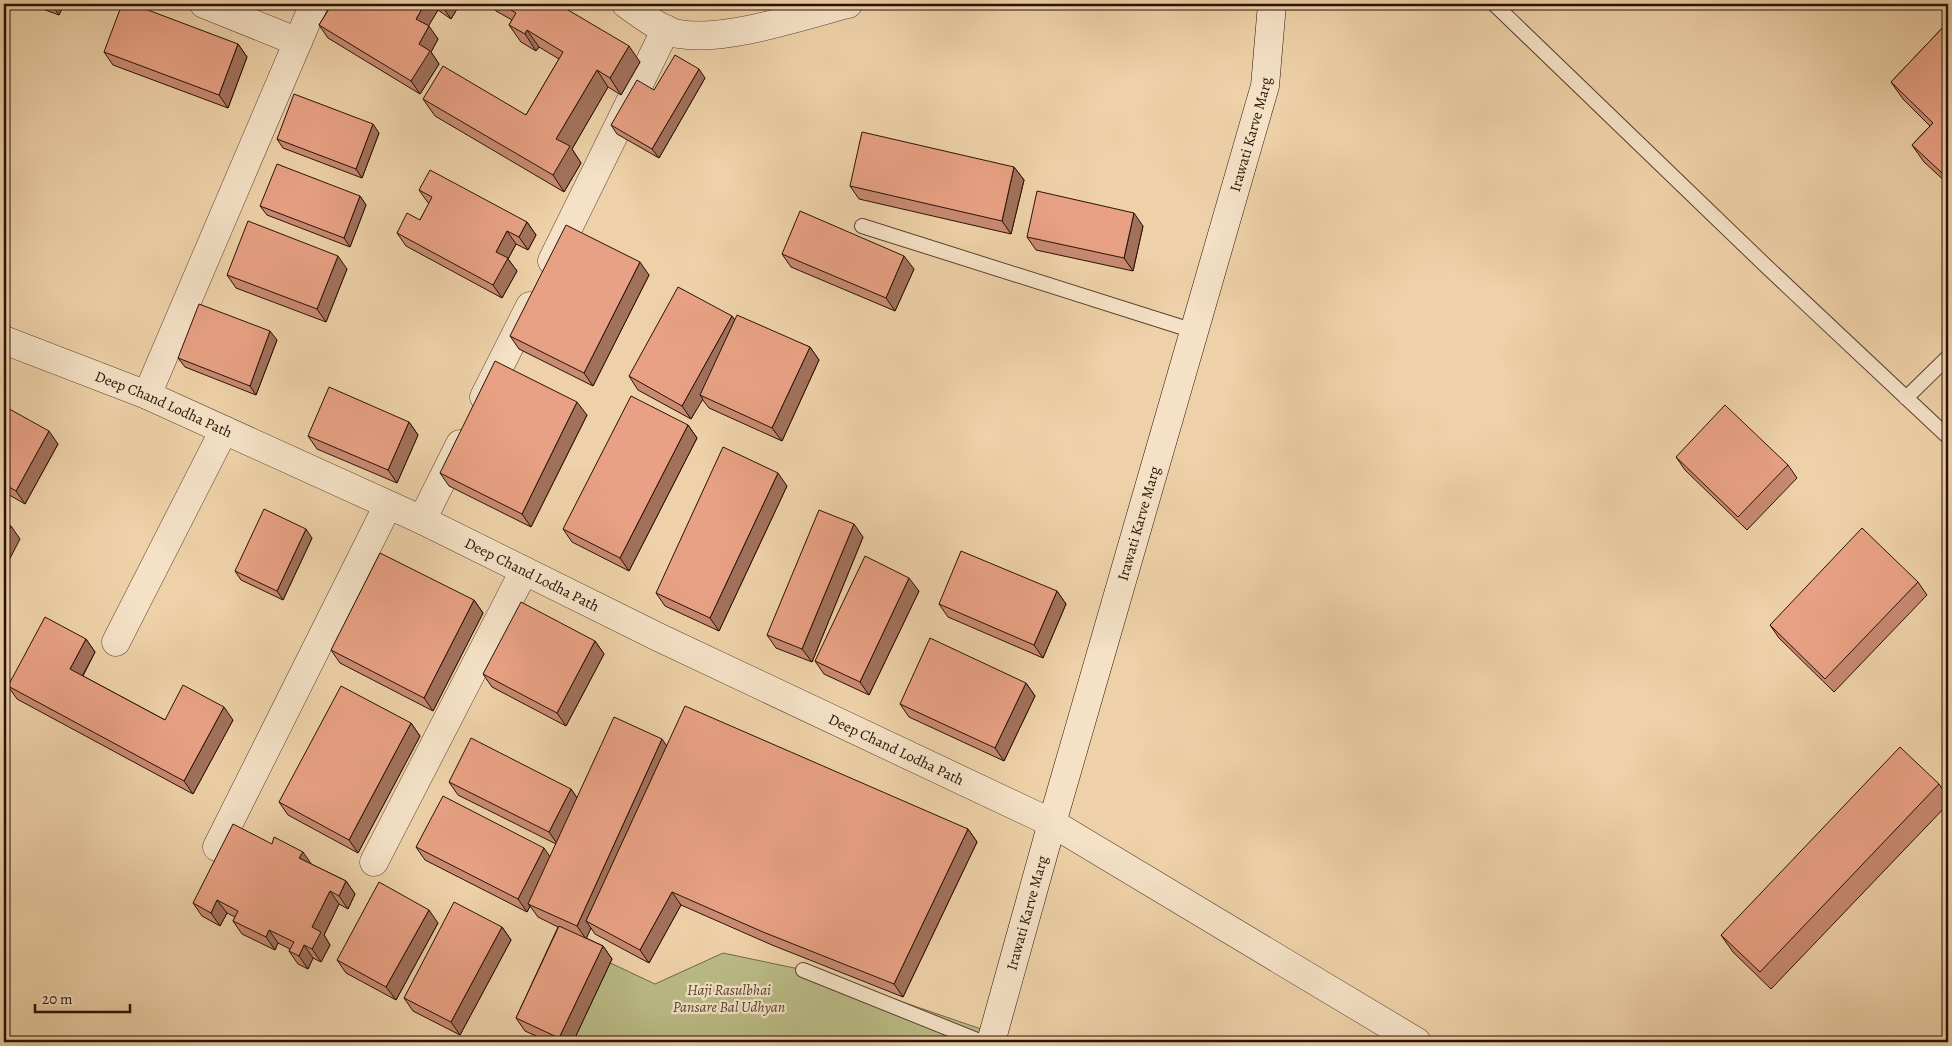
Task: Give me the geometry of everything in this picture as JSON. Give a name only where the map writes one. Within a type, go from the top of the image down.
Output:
[{"type":"street","points":[[204,4],[298,42]]},
{"type":"street","points":[[147,395],[314,4]]},
{"type":"street","points":[[626,4],[652,22],[678,34],[711,35],[756,27],[848,4]]},
{"type":"street","name":"Irawati Karve Marg","points":[[991,1042],[1264,86],[1272,4]]},
{"type":"street","points":[[422,520],[666,29]]},
{"type":"street","name":"Deep Chand Lodha Path","points":[[4,340],[147,395],[422,520],[658,637],[1052,823],[1417,1042]]},
{"type":"street","points":[[116,642],[224,430]]},
{"type":"street","points":[[216,847],[388,505]]},
{"type":"street","points":[[374,862],[524,570]]},
{"type":"lane","points":[[1494,4],[1766,266],[1948,437]]},
{"type":"lane","points":[[862,226],[1194,331]]},
{"type":"lane","points":[[1906,398],[1948,357]]},
{"type":"lane","points":[[803,970],[982,1042]]},
{"type":"green space","name":"Haji Rasulbhai Pansare Bal Udhyan","points":[[723,953],[818,973],[984,1030],[980,1042],[556,1042],[604,960],[655,984]]},
{"type":"building","points":[[122,4],[132,4],[238,44],[219,95],[104,52]]},
{"type":"building","points":[[332,4],[425,4],[416,19],[429,26],[419,44],[430,51],[411,81],[319,25]]},
{"type":"building","points":[[501,4],[558,4],[629,46],[610,78],[597,70],[556,139],[570,146],[553,175],[423,99],[443,66],[526,115],[563,52],[527,30],[525,34],[509,25],[516,13]]},
{"type":"building","points":[[1948,22],[1948,167],[1942,173],[1912,145],[1933,123],[1891,82]]},
{"type":"building","points":[[675,55],[699,69],[652,149],[611,125],[637,80],[654,90]]},
{"type":"building","points":[[294,94],[373,124],[356,169],[277,139]]},
{"type":"building","points":[[862,132],[1014,167],[1002,221],[850,186]]},
{"type":"building","points":[[277,164],[360,196],[344,238],[260,206]]},
{"type":"building","points":[[430,170],[527,222],[519,237],[507,231],[496,252],[508,258],[493,285],[397,233],[407,213],[420,220],[432,197],[419,190]]},
{"type":"building","points":[[1037,191],[1134,213],[1124,258],[1027,237]]},
{"type":"building","points":[[800,211],[904,256],[886,298],[782,254]]},
{"type":"building","points":[[248,221],[338,256],[317,309],[227,275]]},
{"type":"building","points":[[566,225],[640,262],[584,373],[510,336]]},
{"type":"building","points":[[678,287],[732,316],[682,406],[629,376]]},
{"type":"building","points":[[199,304],[270,331],[250,386],[178,358]]},
{"type":"building","points":[[737,315],[810,347],[772,428],[700,395]]},
{"type":"building","points":[[495,361],[577,402],[522,514],[440,473]]},
{"type":"building","points":[[329,387],[409,422],[388,470],[308,436]]},
{"type":"building","points":[[631,396],[688,425],[620,558],[563,529]]},
{"type":"building","points":[[1725,405],[1788,465],[1738,517],[1676,457]]},
{"type":"building","points":[[4,406],[49,431],[16,491],[4,484]]},
{"type":"building","points":[[723,447],[778,473],[710,618],[656,593]]},
{"type":"building","points":[[264,509],[306,529],[277,591],[235,571]]},
{"type":"building","points":[[819,510],[854,524],[802,649],[767,635]]},
{"type":"building","points":[[4,523],[11,526],[4,540]]},
{"type":"building","points":[[1862,528],[1918,582],[1825,679],[1770,625]]},
{"type":"building","points":[[961,551],[1057,591],[1034,645],[939,604]]},
{"type":"building","points":[[380,553],[474,600],[424,698],[331,650]]},
{"type":"building","points":[[865,556],[909,578],[860,682],[815,661]]},
{"type":"building","points":[[521,602],[595,641],[557,713],[483,674]]},
{"type":"building","points":[[45,617],[86,639],[70,669],[165,720],[183,685],[224,707],[184,781],[8,686]]},
{"type":"building","points":[[930,638],[1026,683],[995,748],[900,704]]},
{"type":"building","points":[[341,686],[411,723],[349,840],[279,802]]},
{"type":"building","points":[[685,706],[968,829],[894,984],[763,932],[672,892],[640,950],[586,921]]},
{"type":"building","points":[[614,717],[662,739],[577,926],[528,904]]},
{"type":"building","points":[[471,738],[571,789],[549,832],[449,782]]},
{"type":"building","points":[[1900,747],[1939,784],[1760,972],[1721,935]]},
{"type":"building","points":[[443,796],[544,848],[518,899],[416,847]]},
{"type":"building","points":[[233,824],[272,844],[274,837],[303,852],[299,858],[346,881],[339,896],[330,891],[312,927],[321,932],[312,949],[304,945],[299,956],[289,951],[294,942],[269,930],[266,937],[233,921],[238,911],[217,900],[211,913],[193,903]]},
{"type":"building","points":[[379,882],[429,910],[386,987],[337,960]]},
{"type":"building","points":[[454,902],[502,927],[451,1022],[404,998]]},
{"type":"building","points":[[559,926],[603,946],[559,1038],[516,1018]]}]
